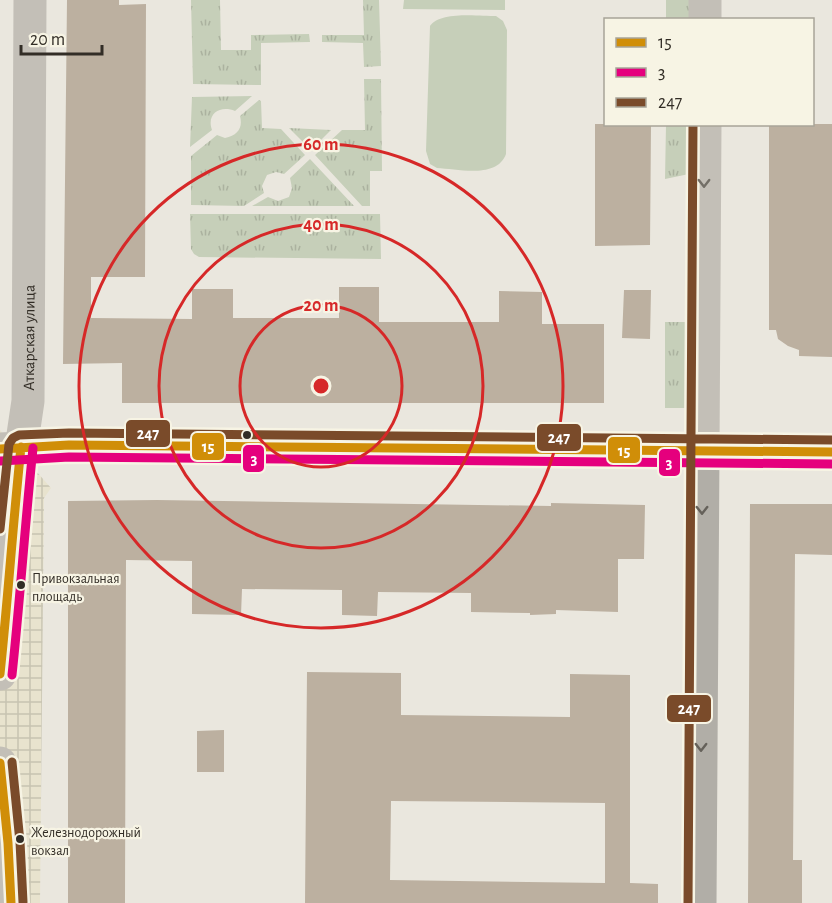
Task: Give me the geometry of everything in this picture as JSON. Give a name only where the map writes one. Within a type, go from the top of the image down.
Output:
[{"type":"main road","points":[[700,903],[703,451],[832,452]]},
{"type":"street","name":"Аткарская улица","points":[[0,674],[10,584],[11,448],[28,401],[30,0]]},
{"type":"street","points":[[705,0],[705,18]]},
{"type":"street","points":[[11,448],[81,446],[703,451],[705,126]]},
{"type":"street","points":[[0,763],[11,903]]},
{"type":"green space","points":[[191,0],[220,0],[221,50],[251,50],[251,35],[309,34],[310,42],[261,43],[261,85],[193,84]]},
{"type":"green space","points":[[363,0],[379,0],[381,66],[364,67],[363,43],[322,42],[322,35],[364,35]]},
{"type":"green space","points":[[404,0],[505,0],[505,10],[403,9]]},
{"type":"green space","points":[[666,0],[692,0],[691,18],[666,18]]},
{"type":"green space","points":[[451,16],[496,16],[503,21],[507,30],[506,154],[501,162],[486,170],[466,171],[437,168],[430,164],[426,151],[430,26],[435,21]]},
{"type":"green space","points":[[364,79],[381,79],[382,171],[370,171],[370,206],[362,206],[315,155],[342,130],[365,130]]},
{"type":"green space","points":[[252,96],[235,111],[225,109],[216,112],[211,119],[212,130],[190,147],[192,97]]},
{"type":"green space","points":[[259,100],[261,101],[262,128],[281,129],[305,155],[284,174],[276,172],[267,175],[262,186],[264,193],[244,206],[191,205],[191,156],[217,135],[225,138],[236,133],[241,124],[240,116]]},
{"type":"green space","points":[[666,126],[689,126],[689,174],[665,179]]},
{"type":"green space","points":[[289,128],[331,130],[311,150]]},
{"type":"green space","points":[[310,159],[354,206],[252,206],[268,197],[278,201],[289,197],[292,188],[290,178]]},
{"type":"green space","points":[[190,214],[380,214],[381,259],[199,257],[191,249]]},
{"type":"green space","points":[[665,322],[687,322],[686,408],[665,408]]},
{"type":"shaded area","name":"Привокзальная площадь","points":[[0,430],[51,488],[44,498],[40,903],[0,903]]},
{"type":"building","points":[[67,0],[119,0],[119,5],[146,4],[145,277],[91,277],[91,318],[192,319],[192,289],[233,289],[233,318],[339,318],[339,287],[379,287],[379,322],[499,322],[499,291],[542,292],[542,324],[604,324],[604,403],[122,403],[122,363],[63,364]]},
{"type":"building","points":[[595,124],[651,126],[650,245],[595,246]]},
{"type":"building","points":[[832,124],[832,357],[799,356],[799,350],[778,339],[776,330],[769,330],[769,126]]},
{"type":"building","points":[[624,290],[651,290],[650,339],[622,338]]},
{"type":"building","points":[[157,500],[551,506],[551,503],[645,505],[644,559],[618,559],[618,612],[556,610],[556,614],[530,615],[530,613],[471,612],[471,593],[378,592],[377,616],[342,615],[342,590],[242,589],[241,615],[192,614],[192,561],[126,560],[125,903],[68,903],[68,501]]},
{"type":"building","points":[[750,504],[832,504],[832,555],[795,554],[793,860],[802,860],[802,903],[748,903]]},
{"type":"building","points":[[307,672],[401,673],[401,715],[570,717],[570,674],[630,675],[630,883],[658,884],[658,903],[305,903]],"holes":[[[391,801],[605,803],[605,883],[390,880]]]},
{"type":"building","points":[[224,730],[224,772],[197,772],[197,731]]},
{"type":"transit line","name":"247","points":[[688,903],[693,126]]},
{"type":"transit line","name":"247","points":[[0,529],[9,444],[19,435],[69,433],[832,440]]},
{"type":"transit line","name":"15","points":[[0,449],[69,445],[832,452]]},
{"type":"transit line","name":"15","points":[[0,674],[21,447]]},
{"type":"transit line","name":"3","points":[[12,675],[33,448]]},
{"type":"transit line","name":"3","points":[[1,461],[69,457],[832,464]]},
{"type":"transit line","name":"247","points":[[12,762],[23,902]]},
{"type":"transit line","name":"15","points":[[0,763],[11,903]]},
{"type":"place","name":"Привокзальная площадь","points":[[21,585]]},
{"type":"place","name":"Железнодорожный вокзал","points":[[20,839]]}]
